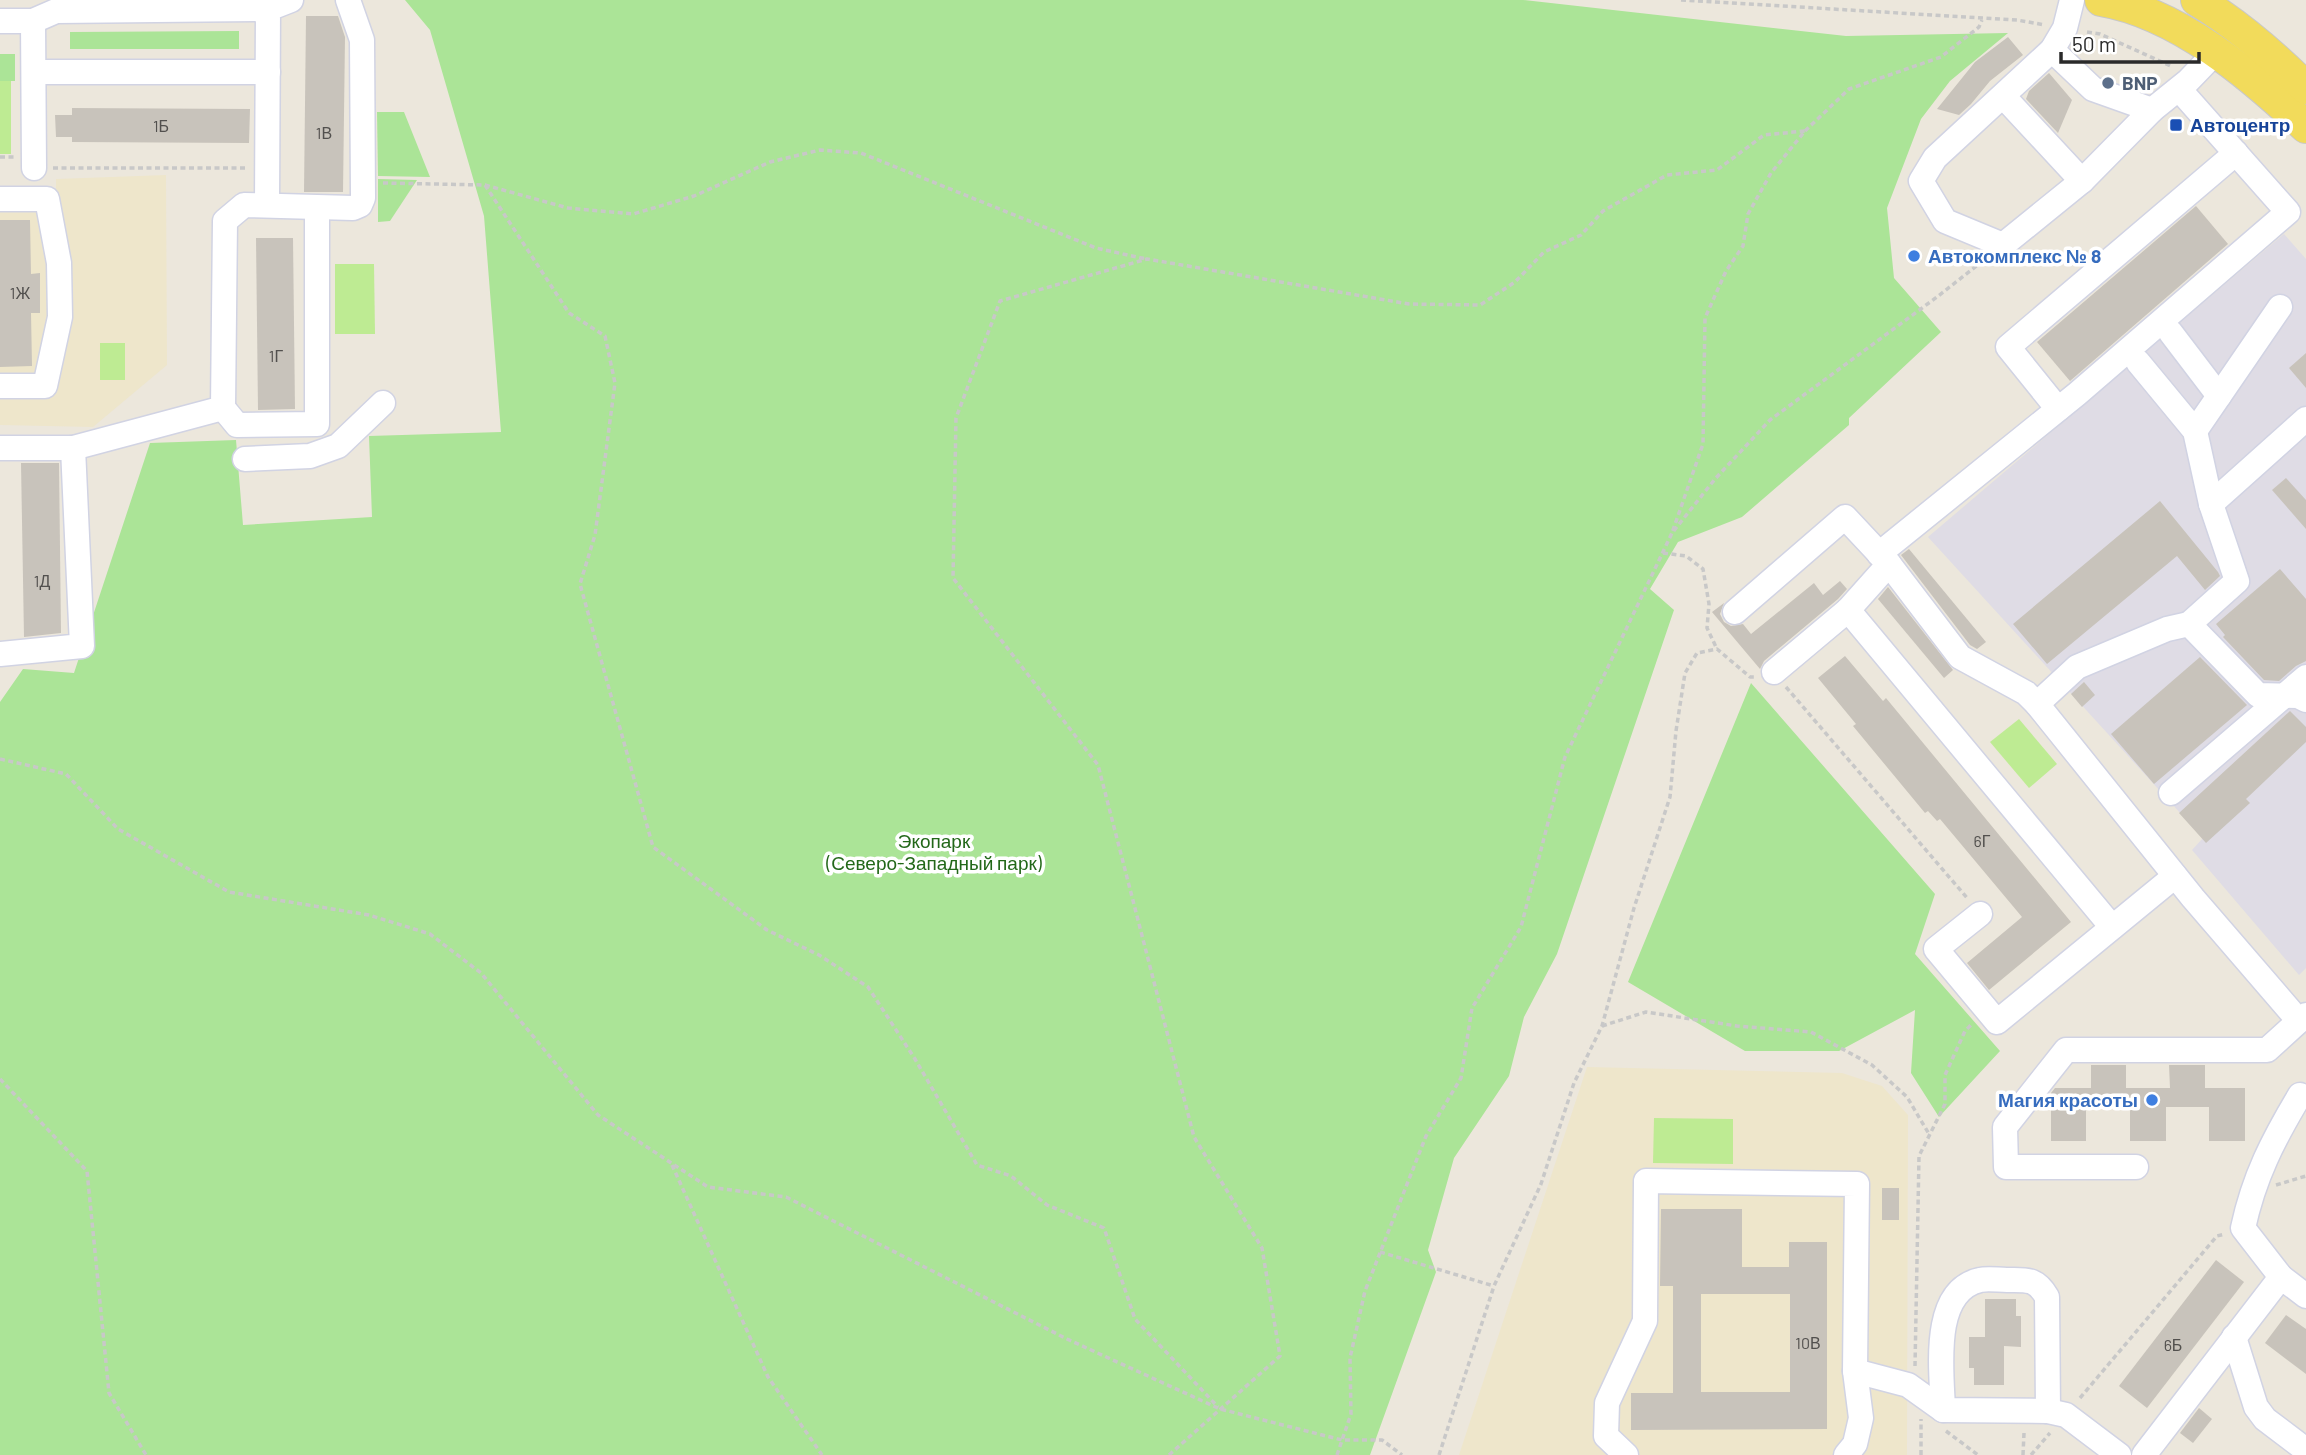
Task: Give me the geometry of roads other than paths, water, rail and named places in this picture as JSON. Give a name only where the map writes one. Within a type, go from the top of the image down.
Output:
[{"type":"main road","points":[[2101,0],[2138,10],[2171,24],[2273,96],[2306,127]]},
{"type":"main road","points":[[2197,0],[2284,65]]},
{"type":"main road","points":[[2234,0],[2284,65],[2306,88]]},
{"type":"lane","points":[[317,424],[237,425],[223,408],[225,221],[244,205],[353,208],[360,205],[364,182],[362,40],[348,0]]},
{"type":"lane","points":[[2072,0],[2065,28],[2052,50],[1935,158],[1921,181],[1945,221],[2003,245],[2082,181],[2152,110],[2179,89],[2215,53]]},
{"type":"lane","points":[[0,21],[33,21],[56,11],[280,5],[268,72],[267,205]]},
{"type":"lane","points":[[33,21],[34,168]]},
{"type":"lane","points":[[2052,50],[2093,89],[2152,110]]},
{"type":"lane","points":[[34,72],[268,72]]},
{"type":"lane","points":[[1774,673],[1848,611],[1884,559],[2288,212],[2179,89]]},
{"type":"lane","points":[[2004,97],[2082,181]]},
{"type":"lane","points":[[2058,409],[2008,347],[2236,153]]},
{"type":"lane","points":[[0,199],[47,199],[59,263],[60,317],[45,386],[0,386]]},
{"type":"lane","points":[[317,208],[317,424],[338,446]]},
{"type":"lane","points":[[2195,430],[2280,307]]},
{"type":"lane","points":[[2171,333],[2219,396]]},
{"type":"lane","points":[[2037,704],[2077,667],[2167,629],[2189,624],[2237,581],[2211,504],[2195,430],[2138,362]]},
{"type":"lane","points":[[245,459],[310,456],[338,446],[383,403]]},
{"type":"lane","points":[[0,448],[73,449],[223,408]]},
{"type":"lane","points":[[2211,504],[2306,419]]},
{"type":"lane","points":[[0,654],[82,646],[73,449]]},
{"type":"lane","points":[[1735,612],[1845,517],[1884,559],[1960,657],[2026,693],[2037,704],[2175,876],[2304,1025],[2267,1050],[2066,1050],[2005,1126],[2006,1167],[2136,1167]]},
{"type":"lane","points":[[1848,611],[2112,927]]},
{"type":"lane","points":[[2189,624],[2258,695],[2295,698]]},
{"type":"lane","points":[[2171,793],[2295,698],[2306,677]]},
{"type":"lane","points":[[1980,914],[1936,949],[1997,1021],[2175,876]]},
{"type":"lane","points":[[2300,1095],[2276,1135],[2251,1193],[2243,1228],[2281,1277],[2306,1296]]},
{"type":"lane","points":[[1626,1455],[1606,1436],[1608,1402],[1644,1321],[1646,1181],[1857,1184],[1855,1371],[1861,1418],[1856,1444],[1846,1455]]},
{"type":"lane","points":[[2144,1455],[2281,1277]]},
{"type":"lane","points":[[1943,1410],[1941,1335],[1948,1310],[1961,1289],[1979,1280],[2027,1280],[2040,1285],[2048,1297],[2057,1413]]},
{"type":"lane","points":[[2234,1337],[2256,1406],[2265,1419],[2306,1450]]},
{"type":"lane","points":[[1855,1371],[1908,1385],[1943,1410],[2057,1413],[2119,1455]]},
{"type":"place","name":"BNP","points":[[2108,83]]},
{"type":"place","name":"Автоцентр","points":[[2176,125]]},
{"type":"place","name":"Автокомплекс № 8","points":[[1914,256]]},
{"type":"place","name":"Магия красоты","points":[[2152,1100]]},
{"type":"park label","name":"Экопарк (Северо-Западный парк)","points":[[934,852]]}]
